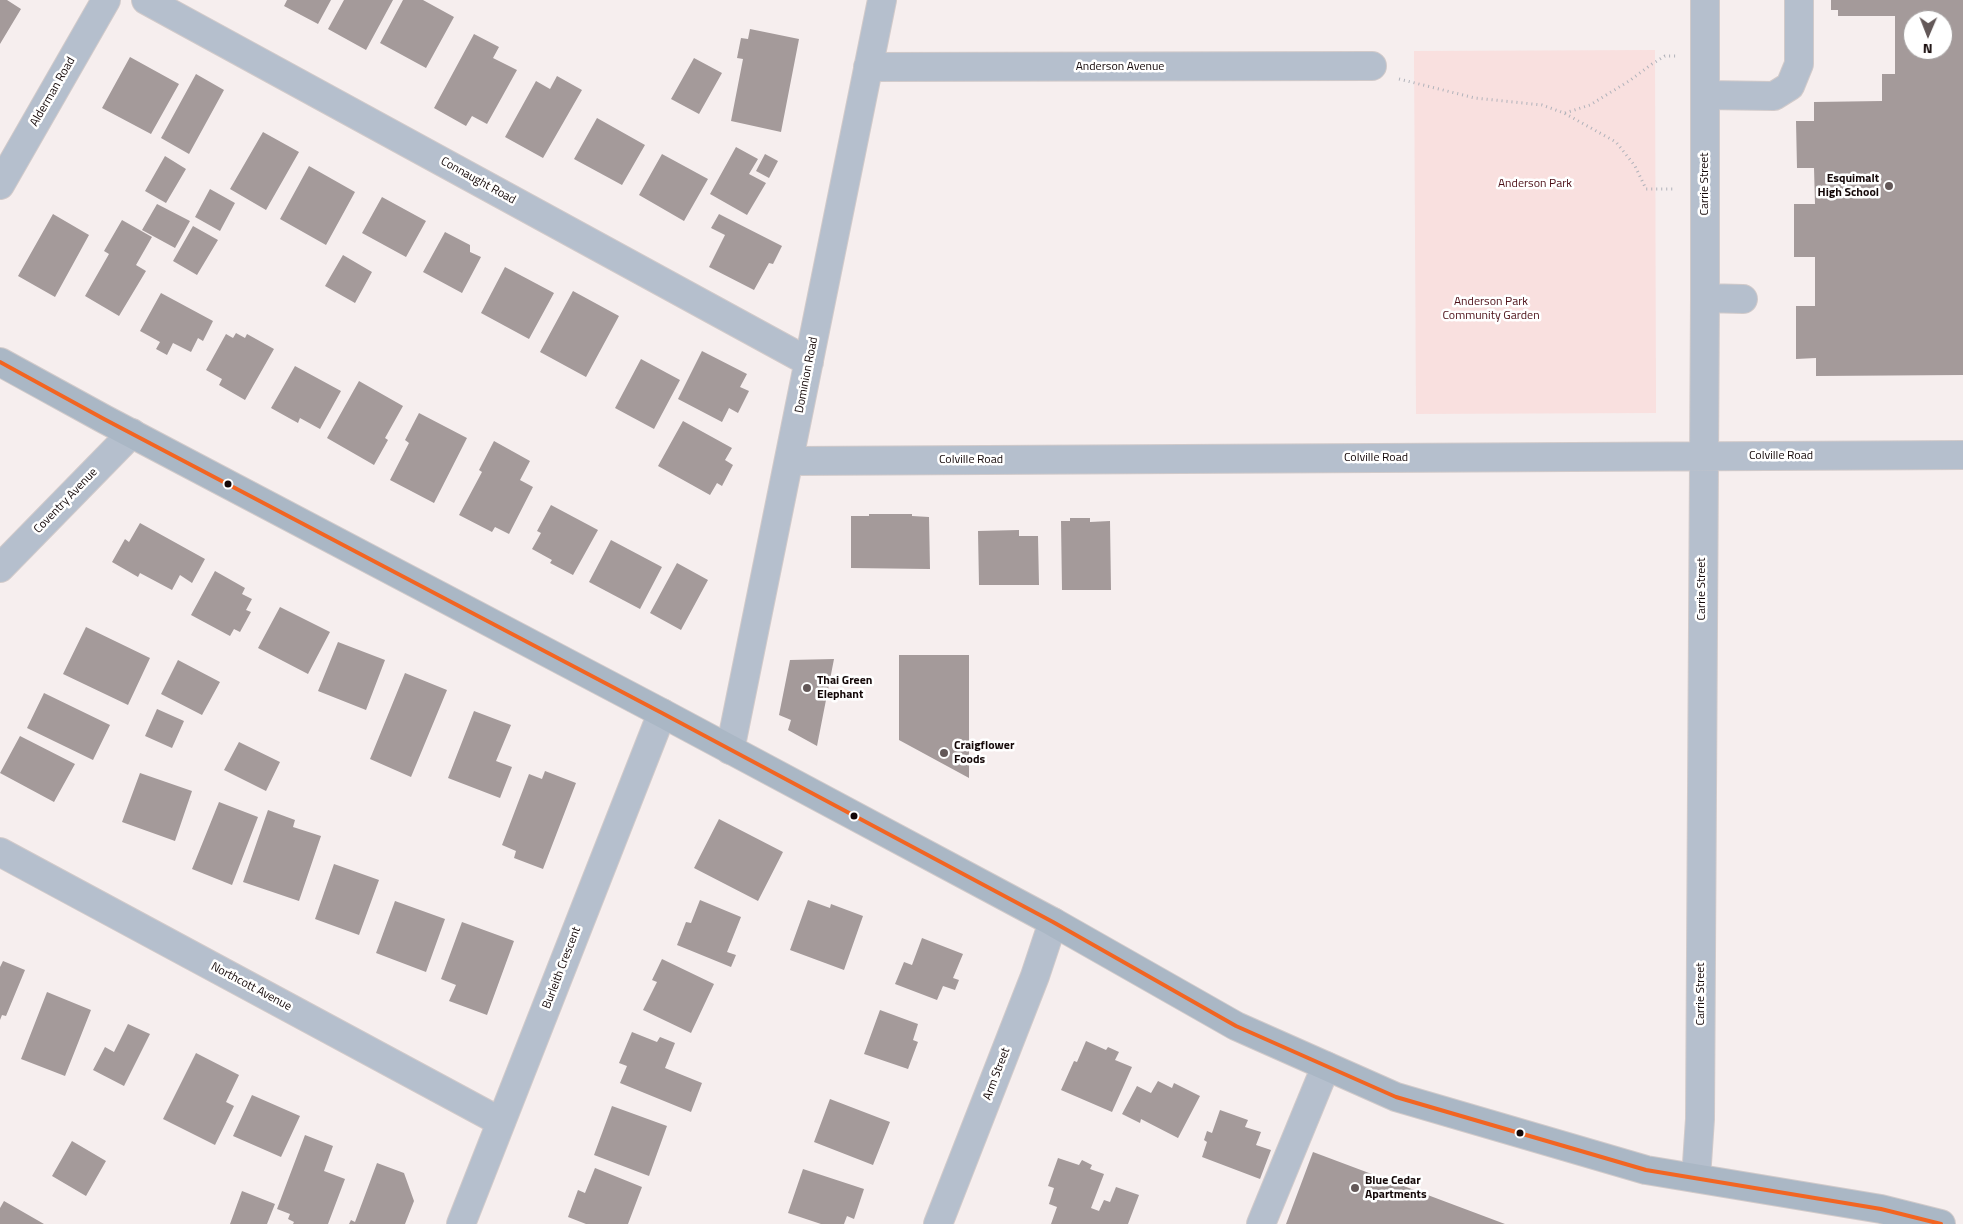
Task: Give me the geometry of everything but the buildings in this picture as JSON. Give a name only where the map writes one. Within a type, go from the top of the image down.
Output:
[{"type":"main road","points":[[0,362],[132,434],[662,713],[1053,922],[1236,1026],[1396,1098],[1640,1169],[1881,1209],[1941,1224]]},
{"type":"street","name":"Alderman Road","points":[[0,185],[106,0]]},
{"type":"street","name":"Connaught Road","points":[[146,0],[809,362]]},
{"type":"street","name":"Dominion Road","points":[[730,750],[882,0]]},
{"type":"street","name":"Carrie Street","points":[[1696,1178],[1700,1119],[1703,457],[1706,298],[1704,0]]},
{"type":"street","points":[[1705,96],[1774,96],[1790,86],[1799,64],[1799,0]]},
{"type":"street","name":"Anderson Avenue","points":[[868,67],[1372,66]]},
{"type":"street","points":[[1706,298],[1743,299]]},
{"type":"street","name":"Coventry Avenue","points":[[0,568],[132,434]]},
{"type":"street","name":"Colville Road","points":[[790,461],[1963,455]]},
{"type":"street","name":"Burleith Crescent","points":[[462,1224],[662,713]]},
{"type":"street","name":"Northcott Avenue","points":[[0,852],[502,1122]]},
{"type":"street","name":"Arm Street","points":[[938,1224],[1035,976],[1053,922]]},
{"type":"street","points":[[1261,1224],[1326,1066]]},
{"type":"path","points":[[1564,113],[1590,105],[1606,96],[1665,56],[1705,55]]},
{"type":"path","points":[[1372,66],[1413,84],[1489,100],[1542,105],[1564,113],[1616,142],[1635,166],[1646,189],[1705,189]]},
{"type":"green space","name":"Anderson Park","points":[[1655,50],[1656,413],[1416,414],[1414,51]]},
{"type":"transit line","points":[[0,362],[1053,922],[1236,1026],[1396,1097],[1646,1170],[1881,1209],[1941,1224]]},
{"type":"place","name":"Esquimalt High School","points":[[1889,186]]},
{"type":"place","name":"Thai Green Elephant","points":[[807,688]]},
{"type":"place","name":"Craigflower Foods","points":[[944,753]]},
{"type":"place","name":"Blue Cedar Apartments","points":[[1355,1188]]},
{"type":"park label","name":"Anderson Park Community Garden","points":[[1491,309]]}]
